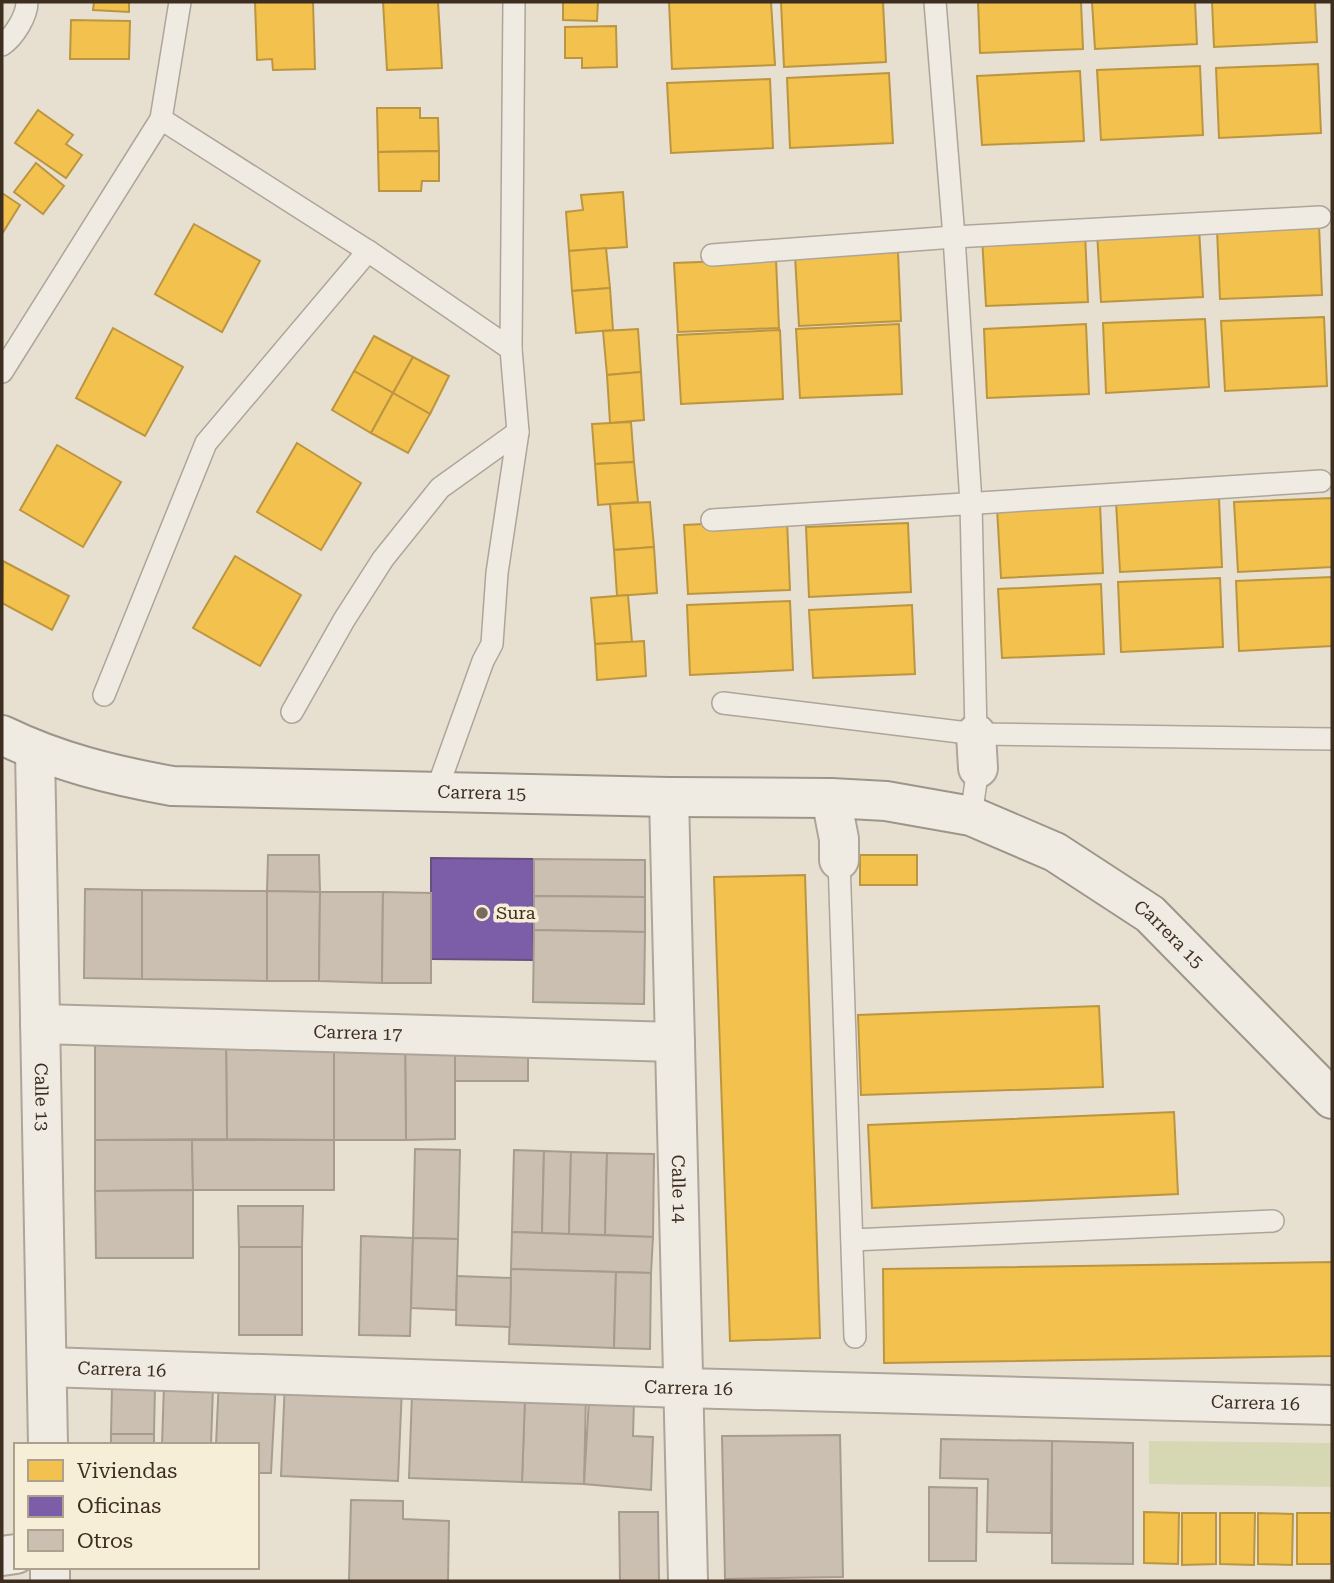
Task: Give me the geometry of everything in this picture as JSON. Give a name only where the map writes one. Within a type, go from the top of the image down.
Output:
[{"type":"street","name":"Carrera 15","points":[[18,743],[107,774],[172,786],[831,798],[886,802],[971,816],[1055,852],[1150,914],[1332,1099]]},
{"type":"street","name":"Calle 13","points":[[18,743],[40,1024],[48,1443]]},
{"type":"street","name":"Calle 14","points":[[669,797],[688,1581]]},
{"type":"street","points":[[831,798],[839,839],[839,860]]},
{"type":"street","name":"Carrera 17","points":[[40,1024],[675,1042]]},
{"type":"street","name":"Carrera 16","points":[[47,1367],[683,1388],[1332,1405]]},
{"type":"lane","points":[[2,45],[9,40],[27,10],[27,2]]},
{"type":"lane","points":[[2,372],[161,119],[180,2]]},
{"type":"lane","points":[[436,792],[483,661],[492,644],[497,573],[518,432],[511,349],[514,2]]},
{"type":"lane","points":[[935,2],[954,237],[971,503],[977,751],[971,816]]},
{"type":"lane","points":[[161,119],[368,251],[511,349]]},
{"type":"lane","points":[[712,255],[954,237],[1320,217]]},
{"type":"lane","points":[[104,695],[206,443],[368,251]]},
{"type":"lane","points":[[292,712],[344,620],[383,559],[440,488],[518,432]]},
{"type":"lane","points":[[712,520],[1321,481]]},
{"type":"lane","points":[[723,703],[977,751],[1332,739]]},
{"type":"lane","points":[[839,860],[855,1337]]},
{"type":"lane","points":[[852,1240],[1273,1221]]},
{"type":"green space","points":[[1149,1441],[1332,1443],[1332,1487],[1149,1484]]},
{"type":"building: Viviendas","points":[[94,2],[129,2],[129,12],[93,10]]},
{"type":"building: Viviendas","points":[[255,2],[313,2],[315,69],[273,70],[272,59],[257,60]]},
{"type":"building: Viviendas","points":[[383,2],[438,2],[442,68],[387,70]]},
{"type":"building: Viviendas","points":[[563,2],[598,2],[597,21],[563,20]]},
{"type":"building: Viviendas","points":[[669,2],[771,2],[775,65],[672,69]]},
{"type":"building: Viviendas","points":[[781,2],[883,2],[886,62],[784,67]]},
{"type":"building: Viviendas","points":[[978,2],[1081,2],[1083,49],[980,53]]},
{"type":"building: Viviendas","points":[[1092,2],[1195,2],[1197,44],[1095,49]]},
{"type":"building: Viviendas","points":[[1212,2],[1315,2],[1317,42],[1214,47]]},
{"type":"building: Viviendas","points":[[71,20],[130,21],[129,59],[70,59]]},
{"type":"building: Viviendas","points":[[616,26],[617,67],[582,68],[582,58],[565,58],[565,27]]},
{"type":"building: Viviendas","points":[[1318,64],[1321,133],[1219,138],[1216,68]]},
{"type":"building: Viviendas","points":[[1200,66],[1203,135],[1101,140],[1097,70]]},
{"type":"building: Viviendas","points":[[1080,71],[1084,141],[982,145],[977,76]]},
{"type":"building: Viviendas","points":[[889,73],[893,143],[790,148],[787,78]]},
{"type":"building: Viviendas","points":[[770,79],[773,148],[671,153],[667,83]]},
{"type":"building: Viviendas","points":[[377,108],[420,108],[420,118],[438,118],[439,151],[378,152]]},
{"type":"building: Viviendas","points":[[38,110],[73,135],[66,144],[82,155],[66,178],[15,143]]},
{"type":"building: Viviendas","points":[[439,151],[439,181],[422,181],[421,191],[379,191],[378,152]]},
{"type":"building: Viviendas","points":[[36,163],[64,186],[43,214],[14,192]]},
{"type":"building: Viviendas","points":[[623,192],[627,247],[569,251],[566,212],[583,210],[581,195]]},
{"type":"building: Viviendas","points":[[2,193],[20,205],[2,234]]},
{"type":"building: Viviendas","points":[[194,224],[260,261],[222,332],[155,294]]},
{"type":"building: Viviendas","points":[[1319,225],[1322,295],[1220,299],[1217,230]]},
{"type":"building: Viviendas","points":[[1199,228],[1203,297],[1101,302],[1097,232]]},
{"type":"building: Viviendas","points":[[1085,232],[1088,302],[986,306],[982,237]]},
{"type":"building: Viviendas","points":[[606,248],[610,288],[572,291],[569,251]]},
{"type":"building: Viviendas","points":[[898,252],[901,321],[799,326],[795,256]]},
{"type":"building: Viviendas","points":[[776,259],[779,328],[678,332],[674,263]]},
{"type":"building: Viviendas","points":[[610,288],[613,330],[576,333],[572,291]]},
{"type":"building: Viviendas","points":[[1324,317],[1327,386],[1225,391],[1221,321]]},
{"type":"building: Viviendas","points":[[1205,319],[1209,387],[1106,393],[1103,323]]},
{"type":"building: Viviendas","points":[[899,324],[902,394],[800,398],[796,329]]},
{"type":"building: Viviendas","points":[[1086,324],[1089,394],[987,398],[984,329]]},
{"type":"building: Viviendas","points":[[113,328],[183,367],[145,436],[76,398]]},
{"type":"building: Viviendas","points":[[638,329],[641,372],[607,375],[603,331]]},
{"type":"building: Viviendas","points":[[780,330],[783,399],[681,404],[677,335]]},
{"type":"building: Viviendas","points":[[374,336],[413,357],[393,393],[354,371]]},
{"type":"building: Viviendas","points":[[413,357],[449,376],[430,414],[393,393]]},
{"type":"building: Viviendas","points":[[354,371],[393,393],[371,433],[332,410]]},
{"type":"building: Viviendas","points":[[641,372],[644,420],[610,423],[607,375]]},
{"type":"building: Viviendas","points":[[393,393],[430,414],[408,453],[371,433]]},
{"type":"building: Viviendas","points":[[631,422],[634,462],[595,464],[592,424]]},
{"type":"building: Viviendas","points":[[297,443],[361,483],[321,550],[257,512]]},
{"type":"building: Viviendas","points":[[57,445],[121,482],[83,547],[20,510]]},
{"type":"building: Viviendas","points":[[634,462],[638,502],[598,505],[595,464]]},
{"type":"building: Viviendas","points":[[1219,498],[1222,567],[1120,572],[1116,502]]},
{"type":"building: Viviendas","points":[[1332,498],[1332,567],[1238,572],[1234,502]]},
{"type":"building: Viviendas","points":[[650,502],[654,547],[614,550],[610,504]]},
{"type":"building: Viviendas","points":[[1100,504],[1103,573],[1001,578],[997,508]]},
{"type":"building: Viviendas","points":[[787,520],[790,590],[688,594],[684,525]]},
{"type":"building: Viviendas","points":[[908,523],[911,592],[809,597],[806,527]]},
{"type":"building: Viviendas","points":[[654,547],[657,593],[617,596],[614,550]]},
{"type":"building: Viviendas","points":[[235,556],[301,595],[260,666],[193,628]]},
{"type":"building: Viviendas","points":[[3,561],[69,596],[52,630],[2,603]]},
{"type":"building: Viviendas","points":[[1332,577],[1332,646],[1239,651],[1236,581]]},
{"type":"building: Viviendas","points":[[1220,578],[1223,647],[1121,652],[1118,582]]},
{"type":"building: Viviendas","points":[[1101,584],[1104,654],[1002,658],[998,589]]},
{"type":"building: Viviendas","points":[[628,595],[632,642],[595,644],[591,598]]},
{"type":"building: Viviendas","points":[[790,601],[793,670],[690,675],[687,605]]},
{"type":"building: Viviendas","points":[[912,605],[915,674],[813,678],[809,610]]},
{"type":"building: Viviendas","points":[[644,641],[646,676],[597,680],[595,644]]},
{"type":"building: Viviendas","points":[[860,855],[917,855],[917,885],[860,885]]},
{"type":"building: Viviendas","points":[[805,875],[820,1338],[730,1341],[714,877]]},
{"type":"building: Viviendas","points":[[1099,1006],[1103,1087],[861,1095],[858,1015]]},
{"type":"building: Viviendas","points":[[1174,1112],[1178,1194],[872,1208],[868,1125]]},
{"type":"building: Viviendas","points":[[1332,1262],[1332,1356],[884,1363],[883,1269]]},
{"type":"building: Viviendas","points":[[1144,1512],[1179,1513],[1178,1564],[1144,1563]]},
{"type":"building: Viviendas","points":[[1182,1513],[1216,1513],[1216,1564],[1182,1565]]},
{"type":"building: Viviendas","points":[[1220,1513],[1255,1513],[1254,1565],[1220,1564]]},
{"type":"building: Viviendas","points":[[1258,1513],[1293,1514],[1292,1565],[1258,1564]]},
{"type":"building: Viviendas","points":[[1297,1513],[1331,1513],[1331,1564],[1297,1564]]},
{"type":"building: Oficinas","name":"Sura","points":[[431,858],[534,859],[533,960],[431,959]]},
{"type":"building: Otros","points":[[268,855],[319,855],[320,892],[267,891]]},
{"type":"building: Otros","points":[[534,859],[645,860],[645,897],[534,896]]},
{"type":"building: Otros","points":[[85,889],[142,890],[142,979],[84,978]]},
{"type":"building: Otros","points":[[142,890],[267,891],[267,981],[142,979]]},
{"type":"building: Otros","points":[[267,891],[320,892],[319,981],[267,981]]},
{"type":"building: Otros","points":[[320,892],[383,892],[382,983],[319,981]]},
{"type":"building: Otros","points":[[383,892],[431,893],[431,983],[382,983]]},
{"type":"building: Otros","points":[[534,896],[645,897],[645,932],[534,930]]},
{"type":"building: Otros","points":[[534,930],[645,932],[644,1004],[533,1002]]},
{"type":"building: Otros","points":[[226,1039],[334,1040],[334,1140],[227,1139]]},
{"type":"building: Otros","points":[[226,1039],[227,1139],[95,1140],[95,1040]]},
{"type":"building: Otros","points":[[405,1039],[455,1039],[455,1139],[406,1140]]},
{"type":"building: Otros","points":[[405,1039],[406,1140],[334,1140],[334,1040]]},
{"type":"building: Otros","points":[[455,1039],[528,1039],[528,1081],[455,1081]]},
{"type":"building: Otros","points":[[95,1140],[192,1140],[193,1190],[95,1191]]},
{"type":"building: Otros","points":[[192,1140],[334,1140],[334,1190],[193,1190]]},
{"type":"building: Otros","points":[[415,1149],[460,1150],[458,1239],[413,1238]]},
{"type":"building: Otros","points":[[514,1150],[544,1151],[542,1233],[512,1232]]},
{"type":"building: Otros","points":[[544,1151],[571,1152],[569,1234],[542,1233]]},
{"type":"building: Otros","points":[[571,1152],[607,1153],[605,1235],[569,1234]]},
{"type":"building: Otros","points":[[607,1153],[654,1154],[653,1237],[605,1235]]},
{"type":"building: Otros","points":[[193,1190],[193,1258],[96,1258],[95,1191]]},
{"type":"building: Otros","points":[[238,1206],[303,1206],[302,1247],[239,1247]]},
{"type":"building: Otros","points":[[512,1232],[653,1237],[651,1273],[511,1269]]},
{"type":"building: Otros","points":[[361,1236],[413,1238],[410,1336],[359,1335]]},
{"type":"building: Otros","points":[[413,1238],[458,1239],[456,1310],[411,1308]]},
{"type":"building: Otros","points":[[239,1247],[302,1247],[302,1335],[239,1335]]},
{"type":"building: Otros","points":[[511,1269],[616,1272],[614,1348],[509,1344]]},
{"type":"building: Otros","points":[[616,1272],[651,1273],[650,1349],[614,1348]]},
{"type":"building: Otros","points":[[457,1276],[511,1278],[510,1327],[456,1325]]},
{"type":"building: Otros","points":[[219,1378],[276,1381],[271,1473],[259,1473],[259,1443],[216,1443]]},
{"type":"building: Otros","points":[[285,1381],[402,1387],[398,1481],[281,1476]]},
{"type":"building: Otros","points":[[112,1385],[155,1386],[154,1434],[111,1434]]},
{"type":"building: Otros","points":[[164,1385],[213,1387],[211,1443],[162,1443]]},
{"type":"building: Otros","points":[[525,1392],[586,1394],[584,1484],[522,1482]]},
{"type":"building: Otros","points":[[412,1394],[525,1398],[522,1482],[409,1478]]},
{"type":"building: Otros","points":[[589,1399],[634,1400],[633,1436],[653,1437],[651,1490],[584,1484]]},
{"type":"building: Otros","points":[[111,1434],[154,1434],[154,1443],[111,1443]]},
{"type":"building: Otros","points":[[840,1435],[843,1577],[725,1579],[722,1436]]},
{"type":"building: Otros","points":[[941,1439],[1052,1441],[1051,1533],[987,1532],[988,1479],[940,1478]]},
{"type":"building: Otros","points":[[1052,1441],[1133,1443],[1133,1564],[1052,1563]]},
{"type":"building: Otros","points":[[929,1487],[977,1488],[976,1561],[929,1561]]},
{"type":"building: Otros","points":[[351,1500],[403,1501],[403,1519],[449,1521],[448,1581],[349,1581]]},
{"type":"building: Otros","points":[[619,1512],[658,1512],[659,1581],[620,1581]]},
{"type":"place","name":"Sura","points":[[482,913]]}]
